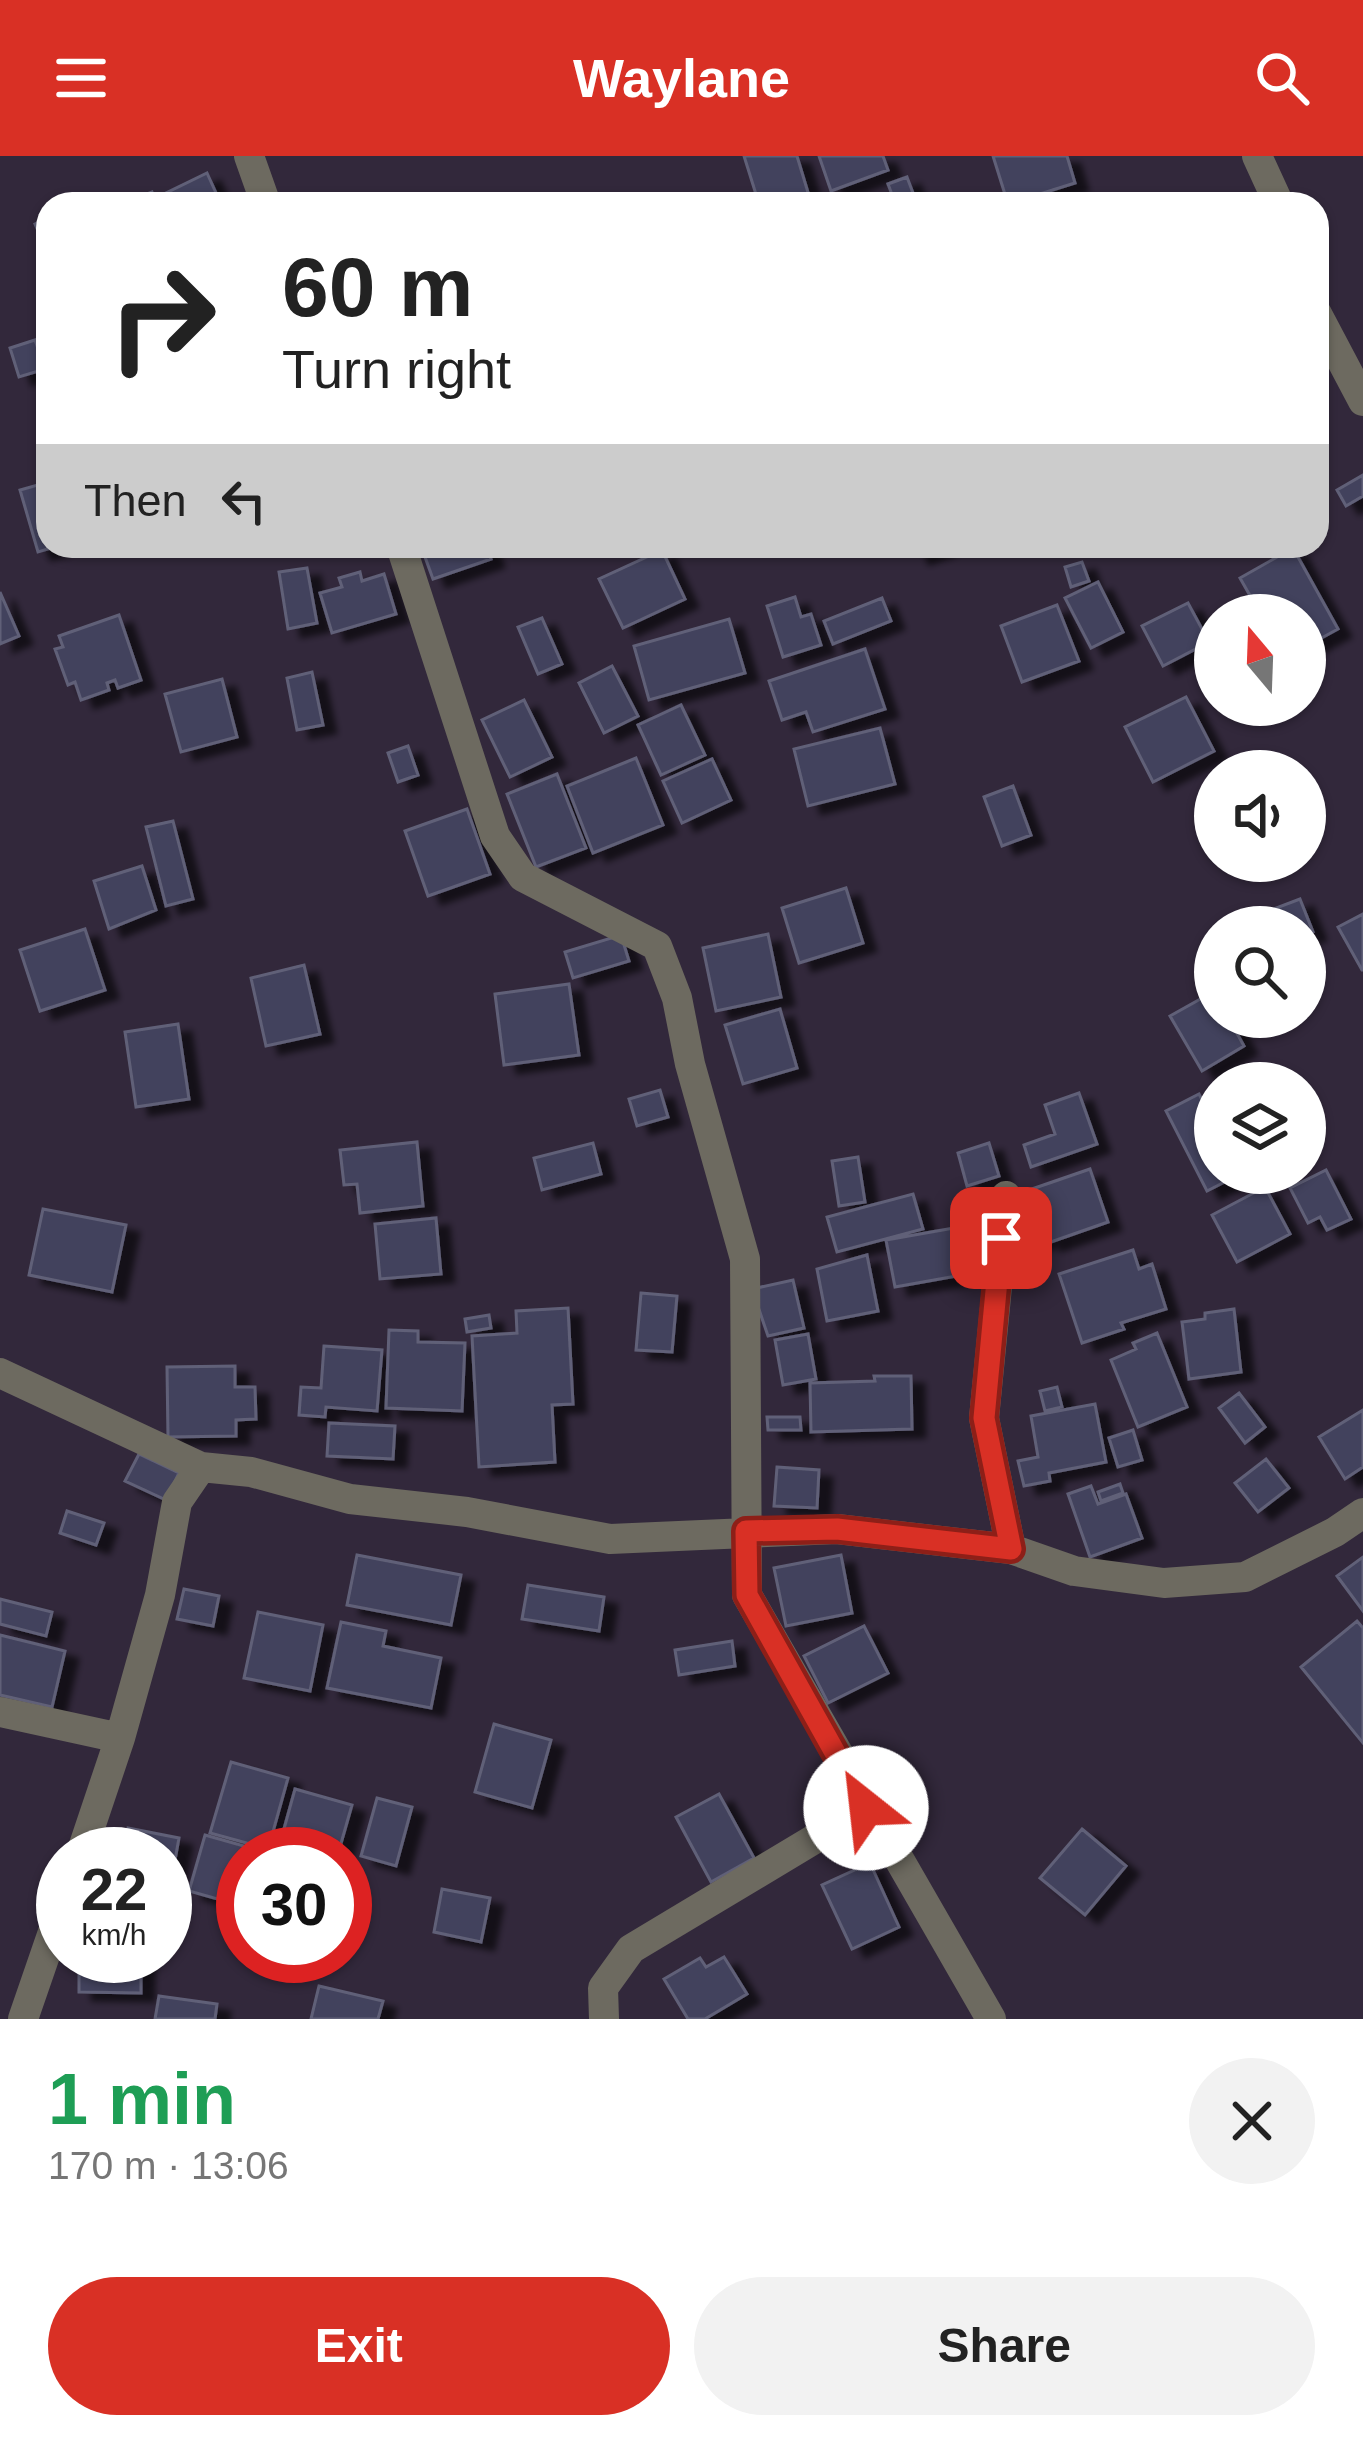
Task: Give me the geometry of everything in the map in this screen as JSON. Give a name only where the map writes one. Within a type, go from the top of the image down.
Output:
[{"type":"street","points":[[249,156],[262,192]]},
{"type":"street","points":[[1257,156],[1274,192]]},
{"type":"street","points":[[1329,337],[1363,401]]},
{"type":"street","points":[[405,558],[495,836],[523,877],[657,946],[677,998],[727,1208],[745,1259],[747,1595],[991,2019]]},
{"type":"street","points":[[1006,1196],[984,1418],[1011,1549]]},
{"type":"street","points":[[0,1373],[201,1467],[251,1472],[350,1499],[467,1512],[610,1539],[837,1529],[1011,1549],[1074,1571],[1163,1583],[1245,1577],[1363,1514]]},
{"type":"street","points":[[90,1827],[160,1595],[177,1502],[201,1467]]},
{"type":"street","points":[[0,1712],[120,1738]]},
{"type":"street","points":[[604,2019],[603,1988],[631,1949],[866,1808]]},
{"type":"street","points":[[23,2019],[36,1981]]},
{"type":"building","points":[[744,156],[797,156],[808,192],[755,192]]},
{"type":"building","points":[[819,156],[883,156],[888,170],[831,191]]},
{"type":"building","points":[[993,156],[1067,156],[1075,183],[1046,192],[1004,192]]},
{"type":"building","points":[[207,173],[216,192],[168,192]]},
{"type":"building","points":[[907,177],[913,192],[891,192],[888,184]]},
{"type":"building","points":[[35,340],[36,372],[19,377],[10,348]]},
{"type":"building","points":[[1363,475],[1363,496],[1346,506],[1337,490]]},
{"type":"building","points":[[36,485],[36,545],[20,490]]},
{"type":"building","points":[[425,558],[491,559],[433,579]]},
{"type":"building","points":[[645,558],[666,558],[685,599],[623,628],[599,579]]},
{"type":"building","points":[[1275,558],[1299,558],[1319,594],[1249,594],[1240,578]]},
{"type":"building","points":[[1082,562],[1089,581],[1071,587],[1065,567]]},
{"type":"building","points":[[307,568],[317,623],[288,629],[279,572]]},
{"type":"building","points":[[360,572],[362,581],[384,574],[396,614],[332,633],[320,593],[342,587],[339,578]]},
{"type":"building","points":[[1098,582],[1123,632],[1091,648],[1065,598]]},
{"type":"building","points":[[0,592],[19,636],[0,644]]},
{"type":"building","points":[[795,597],[801,617],[811,614],[821,645],[783,657],[767,606]]},
{"type":"building","points":[[882,598],[891,621],[833,644],[824,621]]},
{"type":"building","points":[[1188,603],[1194,614],[1194,650],[1163,666],[1142,626]]},
{"type":"building","points":[[1057,605],[1079,661],[1022,682],[1001,626]]},
{"type":"building","points":[[1326,607],[1338,629],[1326,636]]},
{"type":"building","points":[[119,615],[141,680],[118,688],[115,680],[107,683],[109,690],[81,700],[75,682],[68,685],[55,649],[63,647],[59,636]]},
{"type":"building","points":[[542,618],[562,664],[538,674],[518,627]]},
{"type":"building","points":[[729,619],[745,673],[649,700],[634,646]]},
{"type":"building","points":[[865,649],[885,709],[813,732],[806,712],[782,720],[769,681]]},
{"type":"building","points":[[612,666],[638,716],[604,733],[579,683]]},
{"type":"building","points":[[312,672],[323,725],[297,730],[287,678]]},
{"type":"building","points":[[222,679],[237,737],[181,752],[165,694]]},
{"type":"building","points":[[1186,697],[1194,712],[1194,726],[1201,726],[1213,750],[1194,750],[1194,761],[1153,782],[1125,727]]},
{"type":"building","points":[[524,700],[552,757],[510,777],[482,720]]},
{"type":"building","points":[[681,705],[705,755],[661,775],[638,725]]},
{"type":"building","points":[[880,728],[895,784],[808,806],[794,749]]},
{"type":"building","points":[[408,746],[418,775],[398,782],[388,753]]},
{"type":"building","points":[[636,758],[663,825],[593,853],[567,786]]},
{"type":"building","points":[[712,759],[731,800],[682,823],[663,781]]},
{"type":"building","points":[[557,774],[586,848],[536,867],[507,794]]},
{"type":"building","points":[[1013,786],[1031,835],[1002,846],[984,797]]},
{"type":"building","points":[[467,809],[490,874],[428,896],[405,831]]},
{"type":"building","points":[[173,821],[193,899],[166,906],[146,827]]},
{"type":"building","points":[[142,866],[156,910],[109,929],[94,881]]},
{"type":"building","points":[[846,888],[863,943],[799,963],[782,908]]},
{"type":"building","points":[[1363,914],[1363,970],[1362,970],[1338,927]]},
{"type":"building","points":[[85,929],[105,990],[40,1011],[20,950]]},
{"type":"building","points":[[768,934],[781,997],[716,1011],[703,948]]},
{"type":"building","points":[[621,935],[629,961],[573,978],[565,952]]},
{"type":"building","points":[[304,965],[320,1034],[266,1046],[251,978]]},
{"type":"building","points":[[569,984],[579,1055],[504,1065],[495,994]]},
{"type":"building","points":[[1194,1003],[1194,1038],[1240,1038],[1244,1046],[1217,1062],[1197,1062],[1170,1016]]},
{"type":"building","points":[[780,1009],[797,1068],[743,1084],[725,1025]]},
{"type":"building","points":[[178,1024],[189,1099],[136,1107],[125,1032]]},
{"type":"building","points":[[660,1090],[668,1117],[637,1126],[629,1099]]},
{"type":"building","points":[[1079,1093],[1097,1144],[1031,1167],[1024,1145],[1055,1134],[1045,1105]]},
{"type":"building","points":[[1194,1097],[1194,1166],[1166,1111]]},
{"type":"building","points":[[417,1142],[423,1206],[360,1213],[357,1184],[344,1185],[340,1150]]},
{"type":"building","points":[[593,1143],[601,1174],[542,1190],[534,1158]]},
{"type":"building","points":[[989,1143],[999,1176],[967,1186],[958,1153]]},
{"type":"building","points":[[858,1157],[865,1202],[839,1206],[832,1161]]},
{"type":"building","points":[[1090,1169],[1108,1222],[1048,1243],[1029,1190]]},
{"type":"building","points":[[1326,1170],[1351,1219],[1327,1230],[1320,1217],[1308,1223],[1293,1194],[1326,1194]]},
{"type":"building","points":[[913,1194],[923,1229],[837,1252],[827,1217]]},
{"type":"building","points":[[1252,1194],[1269,1194],[1290,1234],[1237,1262],[1212,1215]]},
{"type":"building","points":[[43,1209],[126,1225],[112,1292],[29,1275]]},
{"type":"building","points":[[436,1218],[441,1274],[380,1279],[375,1224]]},
{"type":"building","points":[[982,1223],[990,1270],[895,1287],[886,1240]]},
{"type":"building","points":[[1038,1223],[1042,1240],[1022,1246],[1017,1228]]},
{"type":"building","points":[[1133,1250],[1139,1269],[1152,1264],[1166,1309],[1121,1323],[1124,1329],[1082,1343],[1059,1274]]},
{"type":"building","points":[[867,1255],[878,1311],[827,1321],[817,1269]]},
{"type":"building","points":[[793,1280],[804,1328],[768,1336],[752,1289]]},
{"type":"building","points":[[641,1293],[677,1296],[672,1352],[636,1350]]},
{"type":"building","points":[[568,1308],[573,1404],[552,1405],[555,1462],[479,1467],[472,1336],[517,1333],[516,1311]]},
{"type":"building","points":[[1234,1309],[1241,1372],[1189,1379],[1182,1322]]},
{"type":"building","points":[[489,1315],[491,1328],[467,1332],[465,1319]]},
{"type":"building","points":[[389,1330],[418,1331],[418,1342],[465,1343],[462,1411],[386,1408]]},
{"type":"building","points":[[1157,1333],[1187,1407],[1138,1427],[1111,1360]]},
{"type":"building","points":[[808,1334],[816,1379],[783,1385],[775,1340]]},
{"type":"building","points":[[324,1346],[382,1350],[377,1411],[326,1407],[325,1417],[299,1415],[301,1387],[321,1388]]},
{"type":"building","points":[[235,1366],[235,1387],[255,1387],[256,1419],[236,1420],[236,1436],[168,1437],[167,1367]]},
{"type":"building","points":[[874,1376],[911,1376],[912,1429],[811,1432],[810,1383],[875,1381]]},
{"type":"building","points":[[1057,1387],[1062,1407],[1045,1411],[1040,1391]]},
{"type":"building","points":[[1239,1393],[1265,1427],[1245,1443],[1219,1408]]},
{"type":"building","points":[[1095,1404],[1106,1462],[1049,1473],[1050,1481],[1024,1486],[1018,1461],[1038,1457],[1031,1416]]},
{"type":"building","points":[[1363,1410],[1363,1467],[1345,1479],[1319,1437]]},
{"type":"building","points":[[767,1417],[800,1417],[801,1430],[768,1430]]},
{"type":"building","points":[[329,1423],[395,1426],[393,1459],[327,1456]]},
{"type":"building","points":[[1133,1430],[1142,1460],[1118,1467],[1109,1438]]},
{"type":"building","points":[[139,1454],[179,1473],[166,1500],[125,1481]]},
{"type":"building","points":[[1266,1459],[1289,1488],[1258,1512],[1235,1483]]},
{"type":"building","points":[[777,1467],[819,1470],[817,1508],[774,1506]]},
{"type":"building","points":[[1120,1484],[1123,1493],[1101,1501],[1098,1492]]},
{"type":"building","points":[[1091,1486],[1098,1504],[1126,1494],[1142,1538],[1090,1557],[1068,1494]]},
{"type":"building","points":[[67,1511],[104,1523],[96,1545],[60,1533]]},
{"type":"building","points":[[357,1555],[461,1575],[451,1625],[347,1605]]},
{"type":"building","points":[[841,1555],[852,1613],[786,1626],[774,1568]]},
{"type":"building","points":[[1363,1557],[1363,1611],[1337,1576]]},
{"type":"building","points":[[528,1585],[604,1597],[599,1631],[522,1619]]},
{"type":"building","points":[[184,1589],[219,1596],[213,1626],[177,1619]]},
{"type":"building","points":[[0,1599],[52,1612],[46,1636],[0,1624]]},
{"type":"building","points":[[258,1612],[323,1625],[310,1691],[244,1678]]},
{"type":"building","points":[[1357,1621],[1363,1628],[1363,1743],[1301,1667]]},
{"type":"building","points":[[341,1622],[386,1631],[383,1646],[441,1658],[431,1708],[327,1688]]},
{"type":"building","points":[[864,1626],[888,1673],[828,1703],[804,1656]]},
{"type":"building","points":[[0,1635],[65,1651],[52,1707],[0,1695]]},
{"type":"building","points":[[732,1641],[735,1666],[679,1675],[675,1650]]},
{"type":"building","points":[[494,1724],[551,1740],[532,1808],[475,1792]]},
{"type":"building","points":[[231,1762],[288,1778],[274,1827],[216,1827],[216,1835],[210,1833]]},
{"type":"building","points":[[295,1789],[352,1805],[346,1827],[284,1827]]},
{"type":"building","points":[[719,1794],[754,1858],[711,1882],[676,1817]]},
{"type":"building","points":[[377,1798],[412,1807],[396,1866],[372,1859],[369,1827]]},
{"type":"building","points":[[1082,1829],[1126,1866],[1085,1915],[1040,1878]]},
{"type":"building","points":[[205,1835],[216,1838],[216,1899],[192,1892]]},
{"type":"building","points":[[870,1863],[899,1927],[852,1949],[822,1885]]},
{"type":"building","points":[[442,1889],[490,1898],[481,1942],[434,1932]]},
{"type":"building","points":[[724,1957],[747,1994],[705,2019],[688,2019],[664,1979],[700,1958],[706,1967]]},
{"type":"building","points":[[79,1983],[141,1983],[141,1993],[79,1992]]},
{"type":"building","points":[[319,1986],[383,2001],[378,2019],[311,2019]]},
{"type":"building","points":[[159,1996],[217,2004],[215,2019],[155,2019]]},
{"type":"route","points":[[866,1808],[747,1595],[746,1531],[837,1529],[1011,1549],[984,1418],[1001,1238]]}]
